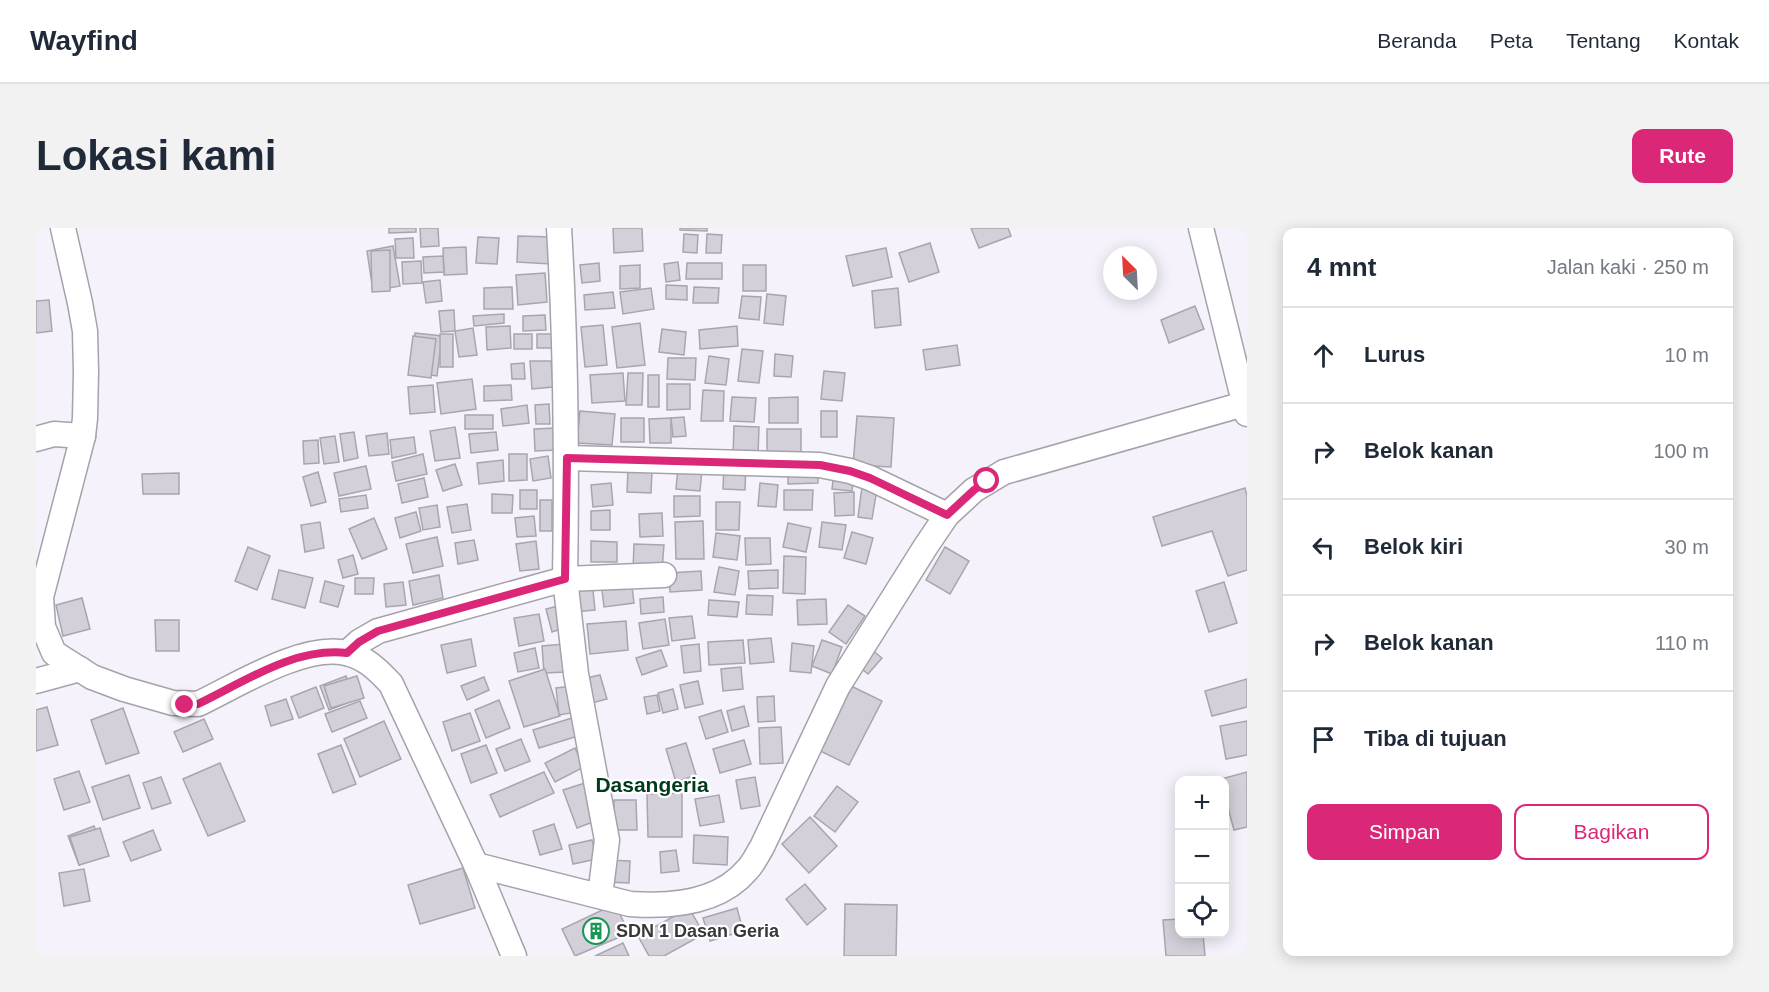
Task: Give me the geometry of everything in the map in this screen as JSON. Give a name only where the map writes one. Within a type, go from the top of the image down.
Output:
[{"type":"street","points":[[63,228],[85,330],[86,372],[83,436],[41,597],[43,627],[54,654],[102,681],[185,705],[198,704],[282,663],[329,651],[347,653],[369,662],[391,684],[476,865],[514,956]]},
{"type":"street","points":[[559,228],[565,326],[567,458],[565,579],[576,674],[607,832],[607,849],[589,894]]},
{"type":"street","points":[[476,865],[630,904],[647,905],[683,904],[701,898],[727,886],[746,872],[762,848],[838,686],[947,515],[974,490],[1004,472],[1246,409],[1202,228]]},
{"type":"street","points":[[36,439],[54,434],[83,436]]},
{"type":"street","points":[[567,458],[820,465],[870,478],[947,515]]},
{"type":"street","points":[[347,653],[359,642],[378,631],[565,579],[664,575]]},
{"type":"street","points":[[36,681],[80,669]]},
{"type":"building","points":[[389,228],[416,228],[416,232],[389,233]]},
{"type":"building","points":[[420,228],[438,228],[439,246],[421,247]]},
{"type":"building","points":[[613,228],[642,228],[643,251],[614,253]]},
{"type":"building","points":[[680,228],[707,228],[707,231],[680,230]]},
{"type":"building","points":[[971,228],[1008,228],[1011,236],[979,248]]},
{"type":"building","points":[[684,234],[698,235],[697,253],[683,252]]},
{"type":"building","points":[[707,234],[722,235],[721,253],[706,253]]},
{"type":"building","points":[[518,236],[552,237],[551,264],[517,262]]},
{"type":"building","points":[[478,237],[499,238],[497,264],[476,263]]},
{"type":"building","points":[[413,238],[414,258],[396,258],[395,239]]},
{"type":"building","points":[[930,243],[939,272],[909,282],[899,253]]},
{"type":"building","points":[[393,246],[400,286],[373,291],[367,251]]},
{"type":"building","points":[[466,247],[467,274],[444,275],[443,248]]},
{"type":"building","points":[[886,248],[892,277],[853,286],[846,256]]},
{"type":"building","points":[[390,250],[390,291],[372,292],[371,251]]},
{"type":"building","points":[[443,256],[444,272],[424,273],[423,257]]},
{"type":"building","points":[[421,261],[422,283],[403,284],[402,262]]},
{"type":"building","points":[[678,262],[680,280],[666,282],[664,264]]},
{"type":"building","points":[[599,263],[600,281],[582,283],[580,265]]},
{"type":"building","points":[[687,263],[722,263],[722,279],[686,279]]},
{"type":"building","points":[[640,265],[640,288],[620,289],[620,266]]},
{"type":"building","points":[[743,265],[766,265],[766,291],[743,291]]},
{"type":"building","points":[[545,273],[547,302],[518,305],[516,275]]},
{"type":"building","points":[[440,280],[442,301],[426,303],[423,282]]},
{"type":"building","points":[[666,285],[687,286],[687,300],[666,299]]},
{"type":"building","points":[[512,287],[513,309],[484,309],[484,288]]},
{"type":"building","points":[[694,287],[719,288],[718,303],[693,303]]},
{"type":"building","points":[[651,288],[654,309],[623,314],[620,292]]},
{"type":"building","points":[[898,288],[901,325],[875,328],[872,291]]},
{"type":"building","points":[[613,292],[615,308],[585,310],[584,295]]},
{"type":"building","points":[[767,294],[786,296],[783,325],[764,323]]},
{"type":"building","points":[[742,296],[761,297],[759,320],[739,318]]},
{"type":"building","points":[[49,300],[52,331],[36,333],[36,301]]},
{"type":"building","points":[[1195,306],[1204,329],[1169,343],[1161,320]]},
{"type":"building","points":[[454,310],[455,331],[441,332],[439,311]]},
{"type":"building","points":[[504,314],[504,323],[474,326],[473,316]]},
{"type":"building","points":[[545,315],[546,330],[523,331],[523,316]]},
{"type":"building","points":[[640,323],[645,365],[617,368],[612,327]]},
{"type":"building","points":[[603,325],[607,365],[585,367],[581,327]]},
{"type":"building","points":[[510,326],[511,348],[487,350],[486,327]]},
{"type":"building","points":[[737,326],[738,346],[700,349],[699,330]]},
{"type":"building","points":[[473,328],[477,355],[459,357],[455,331]]},
{"type":"building","points":[[662,329],[686,332],[684,355],[659,352]]},
{"type":"building","points":[[415,333],[442,336],[437,376],[410,372]]},
{"type":"building","points":[[440,334],[453,334],[453,367],[440,367]]},
{"type":"building","points":[[514,334],[532,334],[532,349],[514,349]]},
{"type":"building","points":[[537,334],[552,334],[553,348],[537,348]]},
{"type":"building","points":[[413,336],[436,339],[431,378],[408,375]]},
{"type":"building","points":[[957,345],[960,365],[926,370],[923,350]]},
{"type":"building","points":[[742,349],[763,351],[759,383],[738,381]]},
{"type":"building","points":[[775,354],[793,356],[791,377],[774,376]]},
{"type":"building","points":[[709,356],[729,359],[726,385],[705,383]]},
{"type":"building","points":[[668,358],[696,358],[695,380],[667,379]]},
{"type":"building","points":[[530,361],[551,361],[553,387],[532,389]]},
{"type":"building","points":[[524,363],[525,379],[512,379],[511,364]]},
{"type":"building","points":[[824,371],[845,373],[842,401],[821,399]]},
{"type":"building","points":[[623,373],[625,401],[592,403],[590,375]]},
{"type":"building","points":[[628,373],[643,373],[642,405],[626,405]]},
{"type":"building","points":[[648,375],[659,375],[659,407],[648,407]]},
{"type":"building","points":[[472,379],[476,409],[441,414],[437,383]]},
{"type":"building","points":[[667,384],[690,384],[690,409],[667,410]]},
{"type":"building","points":[[433,385],[435,412],[410,414],[408,387]]},
{"type":"building","points":[[511,385],[512,400],[484,401],[484,386]]},
{"type":"building","points":[[703,390],[724,391],[723,421],[701,421]]},
{"type":"building","points":[[732,397],[756,398],[754,422],[730,421]]},
{"type":"building","points":[[798,397],[798,423],[769,423],[769,398]]},
{"type":"building","points":[[549,404],[550,424],[536,424],[535,405]]},
{"type":"building","points":[[527,405],[529,423],[503,426],[501,409]]},
{"type":"building","points":[[580,411],[615,414],[612,445],[577,443]]},
{"type":"building","points":[[821,411],[837,411],[837,437],[821,437]]},
{"type":"building","points":[[465,415],[493,415],[493,429],[465,429]]},
{"type":"building","points":[[857,416],[894,418],[891,467],[853,465]]},
{"type":"building","points":[[684,417],[686,436],[673,437],[671,418]]},
{"type":"building","points":[[621,418],[644,418],[644,442],[621,442]]},
{"type":"building","points":[[671,418],[671,443],[650,443],[649,419]]},
{"type":"building","points":[[734,426],[759,427],[758,455],[733,455]]},
{"type":"building","points":[[455,427],[460,458],[435,461],[430,431]]},
{"type":"building","points":[[555,428],[557,450],[535,451],[534,429]]},
{"type":"building","points":[[767,429],[801,429],[801,462],[767,462]]},
{"type":"building","points":[[354,432],[358,458],[344,461],[340,434]]},
{"type":"building","points":[[496,432],[498,450],[471,453],[469,434]]},
{"type":"building","points":[[387,433],[389,454],[369,456],[366,436]]},
{"type":"building","points":[[335,436],[339,462],[324,464],[320,438]]},
{"type":"building","points":[[414,437],[416,453],[392,458],[390,440]]},
{"type":"building","points":[[318,440],[319,463],[304,464],[303,441]]},
{"type":"building","points":[[423,454],[427,474],[396,481],[392,462]]},
{"type":"building","points":[[509,454],[527,454],[527,480],[509,481]]},
{"type":"building","points":[[548,456],[551,478],[533,481],[530,459]]},
{"type":"building","points":[[503,460],[504,481],[479,484],[477,463]]},
{"type":"building","points":[[724,463],[746,463],[745,490],[723,489]]},
{"type":"building","points":[[455,464],[462,485],[443,491],[436,470]]},
{"type":"building","points":[[366,466],[371,489],[339,496],[334,473]]},
{"type":"building","points":[[678,467],[702,470],[700,491],[676,489]]},
{"type":"building","points":[[818,467],[818,483],[788,484],[788,468]]},
{"type":"building","points":[[628,470],[652,472],[651,493],[627,492]]},
{"type":"building","points":[[318,472],[326,502],[311,506],[303,477]]},
{"type":"building","points":[[834,472],[854,474],[852,491],[832,489]]},
{"type":"building","points":[[179,473],[179,494],[143,494],[142,474]]},
{"type":"building","points":[[424,478],[428,497],[402,503],[398,484]]},
{"type":"building","points":[[611,483],[613,505],[593,507],[591,485]]},
{"type":"building","points":[[760,483],[778,485],[776,507],[758,506]]},
{"type":"building","points":[[862,487],[877,489],[872,519],[858,517]]},
{"type":"building","points":[[1245,488],[1247,496],[1247,570],[1228,576],[1212,531],[1162,546],[1153,517]]},
{"type":"building","points":[[520,490],[537,490],[537,509],[520,509]]},
{"type":"building","points":[[784,490],[813,490],[812,510],[784,510]]},
{"type":"building","points":[[854,492],[854,515],[835,516],[834,493]]},
{"type":"building","points":[[492,494],[513,495],[512,513],[492,513]]},
{"type":"building","points":[[366,495],[368,508],[341,512],[339,499]]},
{"type":"building","points":[[674,496],[700,496],[700,516],[674,517]]},
{"type":"building","points":[[540,500],[552,500],[552,531],[540,531]]},
{"type":"building","points":[[716,502],[740,502],[739,530],[716,530]]},
{"type":"building","points":[[467,504],[471,530],[452,533],[447,507]]},
{"type":"building","points":[[437,505],[440,527],[423,530],[419,508]]},
{"type":"building","points":[[610,510],[610,530],[591,530],[591,511]]},
{"type":"building","points":[[416,512],[421,531],[400,538],[395,518]]},
{"type":"building","points":[[662,513],[663,536],[640,537],[639,514]]},
{"type":"building","points":[[534,516],[536,536],[517,537],[515,518]]},
{"type":"building","points":[[374,518],[387,549],[362,559],[349,529]]},
{"type":"building","points":[[703,521],[704,559],[676,559],[675,522]]},
{"type":"building","points":[[320,522],[324,548],[305,552],[301,525]]},
{"type":"building","points":[[822,522],[846,525],[842,550],[819,547]]},
{"type":"building","points":[[788,523],[811,528],[806,552],[783,547]]},
{"type":"building","points":[[852,532],[873,538],[866,564],[844,558]]},
{"type":"building","points":[[716,533],[740,536],[737,560],[713,557]]},
{"type":"building","points":[[437,537],[443,566],[413,573],[406,544]]},
{"type":"building","points":[[745,538],[770,538],[771,564],[746,565]]},
{"type":"building","points":[[474,540],[478,560],[458,564],[455,543]]},
{"type":"building","points":[[536,541],[539,569],[520,571],[516,544]]},
{"type":"building","points":[[591,541],[617,542],[617,562],[591,562]]},
{"type":"building","points":[[634,544],[664,545],[662,570],[633,569]]},
{"type":"building","points":[[248,547],[270,556],[257,590],[235,581]]},
{"type":"building","points":[[945,547],[969,561],[950,594],[926,580]]},
{"type":"building","points":[[353,555],[358,574],[343,578],[338,560]]},
{"type":"building","points":[[784,556],[806,557],[805,594],[783,593]]},
{"type":"building","points":[[719,567],[739,571],[735,595],[714,592]]},
{"type":"building","points":[[279,570],[313,578],[305,608],[272,599]]},
{"type":"building","points":[[778,570],[778,588],[749,589],[748,571]]},
{"type":"building","points":[[701,571],[702,590],[670,592],[669,573]]},
{"type":"building","points":[[439,575],[443,598],[413,605],[409,581]]},
{"type":"building","points":[[355,578],[374,578],[373,594],[355,594]]},
{"type":"building","points":[[631,579],[634,603],[604,607],[601,582]]},
{"type":"building","points":[[325,581],[344,586],[338,607],[320,602]]},
{"type":"building","points":[[592,581],[595,610],[573,612],[570,583]]},
{"type":"building","points":[[403,582],[406,605],[386,607],[384,584]]},
{"type":"building","points":[[1224,582],[1237,623],[1209,632],[1196,591]]},
{"type":"building","points":[[747,595],[773,596],[772,615],[746,614]]},
{"type":"building","points":[[663,597],[664,612],[641,614],[640,599]]},
{"type":"building","points":[[82,598],[90,629],[63,636],[56,605]]},
{"type":"building","points":[[826,599],[827,624],[798,625],[797,600]]},
{"type":"building","points":[[709,600],[739,602],[737,617],[708,615]]},
{"type":"building","points":[[848,605],[865,616],[846,644],[829,632]]},
{"type":"building","points":[[558,606],[564,628],[552,632],[546,609]]},
{"type":"building","points":[[539,614],[544,641],[519,646],[514,618]]},
{"type":"building","points":[[692,616],[695,638],[672,641],[669,618]]},
{"type":"building","points":[[665,619],[669,645],[643,649],[639,623]]},
{"type":"building","points":[[155,620],[179,620],[179,651],[156,651]]},
{"type":"building","points":[[626,621],[628,650],[590,654],[587,624]]},
{"type":"building","points":[[771,638],[774,662],[750,664],[748,640]]},
{"type":"building","points":[[471,639],[476,666],[447,673],[441,645]]},
{"type":"building","points":[[743,640],[745,663],[709,665],[708,642]]},
{"type":"building","points":[[822,640],[842,647],[832,674],[812,666]]},
{"type":"building","points":[[792,643],[814,646],[811,673],[790,671]]},
{"type":"building","points":[[564,644],[567,672],[544,673],[542,646]]},
{"type":"building","points":[[699,644],[701,671],[684,673],[681,646]]},
{"type":"building","points":[[535,648],[539,668],[518,672],[514,653]]},
{"type":"building","points":[[871,649],[882,658],[868,674],[857,665]]},
{"type":"building","points":[[661,650],[667,666],[642,675],[636,658]]},
{"type":"building","points":[[741,667],[743,689],[723,691],[721,669]]},
{"type":"building","points":[[545,669],[560,716],[524,727],[509,681]]},
{"type":"building","points":[[600,675],[607,699],[588,704],[582,679]]},
{"type":"building","points":[[346,676],[355,700],[329,710],[320,686]]},
{"type":"building","points":[[357,676],[364,698],[331,708],[324,686]]},
{"type":"building","points":[[484,677],[489,690],[467,700],[461,686]]},
{"type":"building","points":[[1247,679],[1247,707],[1212,716],[1205,691]]},
{"type":"building","points":[[698,681],[703,704],[685,708],[680,685]]},
{"type":"building","points":[[847,684],[882,701],[849,765],[814,748]]},
{"type":"building","points":[[574,686],[577,712],[559,715],[556,688]]},
{"type":"building","points":[[316,687],[324,708],[299,718],[291,697]]},
{"type":"building","points":[[673,689],[678,709],[663,713],[658,693]]},
{"type":"building","points":[[657,695],[660,711],[647,714],[644,697]]},
{"type":"building","points":[[774,696],[775,721],[758,722],[757,697]]},
{"type":"building","points":[[286,699],[293,719],[271,726],[265,706]]},
{"type":"building","points":[[499,700],[510,728],[486,738],[475,710]]},
{"type":"building","points":[[360,701],[367,718],[332,732],[325,714]]},
{"type":"building","points":[[744,706],[749,726],[732,731],[727,711]]},
{"type":"building","points":[[47,707],[58,745],[36,751],[36,710]]},
{"type":"building","points":[[123,708],[139,753],[106,764],[91,720]]},
{"type":"building","points":[[721,710],[728,732],[706,739],[699,717]]},
{"type":"building","points":[[470,713],[480,741],[452,751],[443,722]]},
{"type":"building","points":[[572,718],[578,736],[539,748],[533,730]]},
{"type":"building","points":[[204,719],[213,739],[183,752],[174,732]]},
{"type":"building","points":[[384,721],[401,759],[360,777],[344,739]]},
{"type":"building","points":[[1247,721],[1247,755],[1226,759],[1220,726]]},
{"type":"building","points":[[781,727],[783,763],[760,764],[759,728]]},
{"type":"building","points":[[521,739],[530,761],[505,771],[496,749]]},
{"type":"building","points":[[744,740],[751,764],[720,773],[713,749]]},
{"type":"building","points":[[686,743],[696,775],[676,782],[666,749]]},
{"type":"building","points":[[341,745],[356,784],[333,793],[318,754]]},
{"type":"building","points":[[486,745],[497,773],[471,783],[461,754]]},
{"type":"building","points":[[575,748],[584,767],[555,782],[545,763]]},
{"type":"building","points":[[220,763],[245,821],[208,836],[183,779]]},
{"type":"building","points":[[79,771],[90,802],[64,810],[54,779]]},
{"type":"building","points":[[544,772],[554,793],[500,817],[490,795]]},
{"type":"building","points":[[1247,772],[1247,827],[1234,830],[1229,812],[1229,777]]},
{"type":"building","points":[[129,775],[140,808],[103,820],[92,787]]},
{"type":"building","points":[[161,777],[171,803],[152,809],[143,783]]},
{"type":"building","points":[[755,777],[760,806],[741,809],[736,780]]},
{"type":"building","points":[[585,783],[598,820],[577,828],[563,790]]},
{"type":"building","points":[[837,786],[858,802],[835,832],[814,816]]},
{"type":"building","points":[[682,793],[682,837],[648,837],[647,794]]},
{"type":"building","points":[[719,795],[724,822],[700,826],[695,799]]},
{"type":"building","points":[[614,800],[636,800],[637,830],[614,830]]},
{"type":"building","points":[[810,817],[837,846],[809,873],[782,844]]},
{"type":"building","points":[[554,824],[562,849],[540,855],[533,831]]},
{"type":"building","points":[[94,826],[105,855],[79,865],[68,836]]},
{"type":"building","points":[[100,828],[109,856],[79,865],[70,837]]},
{"type":"building","points":[[153,830],[161,850],[131,861],[123,842]]},
{"type":"building","points":[[694,835],[728,837],[727,865],[693,863]]},
{"type":"building","points":[[592,840],[597,859],[573,864],[569,845]]},
{"type":"building","points":[[676,850],[679,871],[661,873],[660,852]]},
{"type":"building","points":[[606,860],[630,861],[629,883],[605,882]]},
{"type":"building","points":[[463,868],[475,908],[420,924],[408,885]]},
{"type":"building","points":[[84,869],[90,901],[64,906],[59,873]]},
{"type":"building","points":[[805,884],[826,909],[807,925],[786,899]]},
{"type":"building","name":"SDN 1 Dasan Geria","points":[[615,904],[629,933],[575,956],[562,929]]},
{"type":"building","points":[[845,904],[897,905],[896,956],[844,956]]},
{"type":"building","name":"SDN 1 Dasan Geria","points":[[689,908],[704,934],[664,956],[649,956],[638,936]]},
{"type":"building","name":"SDN 1 Dasan Geria","points":[[737,908],[743,931],[710,941],[703,918]]},
{"type":"building","points":[[1175,919],[1175,938],[1203,938],[1205,956],[1166,956],[1163,920]]},
{"type":"building","name":"SDN 1 Dasan Geria","points":[[623,943],[629,956],[595,956]]},
{"type":"place","name":"SDN 1 Dasan Geria","points":[[596,931]]},
{"type":"district","name":"Dasangeria","points":[[652,785]]},
{"type":"route","points":[[185,705],[198,704],[282,663],[329,651],[347,653],[359,642],[378,631],[565,579],[567,458],[820,465],[870,478],[947,515],[987,481]]}]
